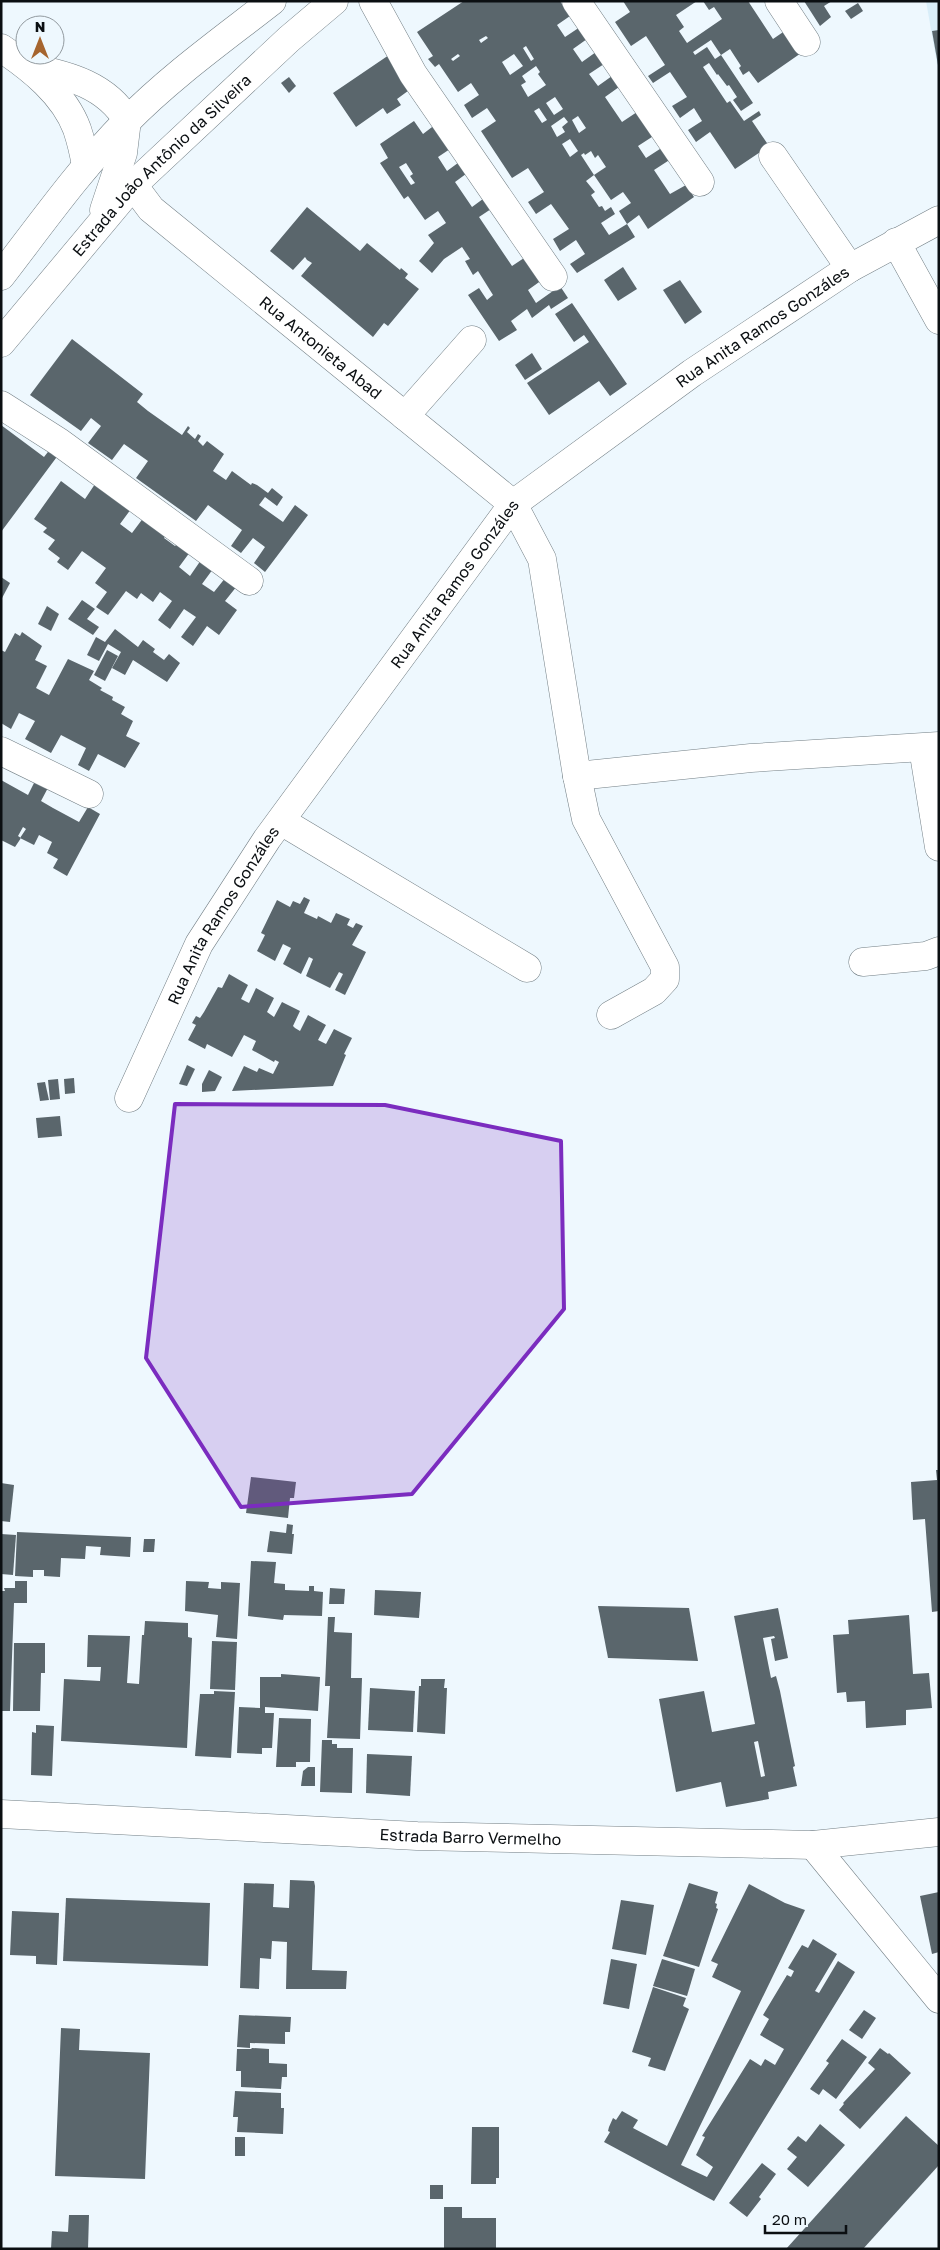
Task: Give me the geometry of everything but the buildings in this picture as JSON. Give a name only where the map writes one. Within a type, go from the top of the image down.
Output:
[{"type":"street","points":[[1,276],[86,166],[127,120],[163,87],[272,1]]},
{"type":"street","name":"Estrada João Antônio da Silveira","points":[[1,343],[133,185],[289,39],[334,1]]},
{"type":"street","points":[[373,1],[413,74],[553,277]]},
{"type":"street","points":[[576,1],[700,182]]},
{"type":"street","points":[[779,1],[806,42]]},
{"type":"street","points":[[1,48],[31,68],[56,95],[77,127],[86,166]]},
{"type":"street","points":[[31,68],[62,74],[99,91],[112,100],[127,120],[121,161],[96,230]]},
{"type":"street","points":[[773,156],[850,268]]},
{"type":"street","name":"Rua Antonieta Abad","points":[[133,185],[151,209],[513,504]]},
{"type":"street","name":"Rua Anita Ramos Gonzáles","points":[[129,1098],[199,944],[281,820],[513,504],[692,372],[850,268],[939,220]]},
{"type":"street","points":[[896,242],[939,320]]},
{"type":"street","points":[[405,416],[472,340]]},
{"type":"street","points":[[1,405],[59,442],[249,581]]},
{"type":"street","points":[[513,504],[542,559],[577,776],[586,819],[665,968],[664,979],[654,991],[611,1015]]},
{"type":"street","points":[[577,776],[751,758],[931,747],[939,847]]},
{"type":"street","points":[[1,751],[89,794]]},
{"type":"street","points":[[281,820],[527,968]]},
{"type":"street","points":[[863,962],[926,956],[939,951]]},
{"type":"street","name":"Estrada Barro Vermelho","points":[[1,1814],[417,1836],[814,1845],[939,1832]]},
{"type":"street","points":[[814,1845],[939,1999]]},
{"type":"highlighted area","points":[[175,1104],[385,1105],[561,1141],[564,1309],[412,1494],[241,1507],[146,1358]]},
{"type":"shaded area","points":[[926,1],[939,1],[939,75]]}]
